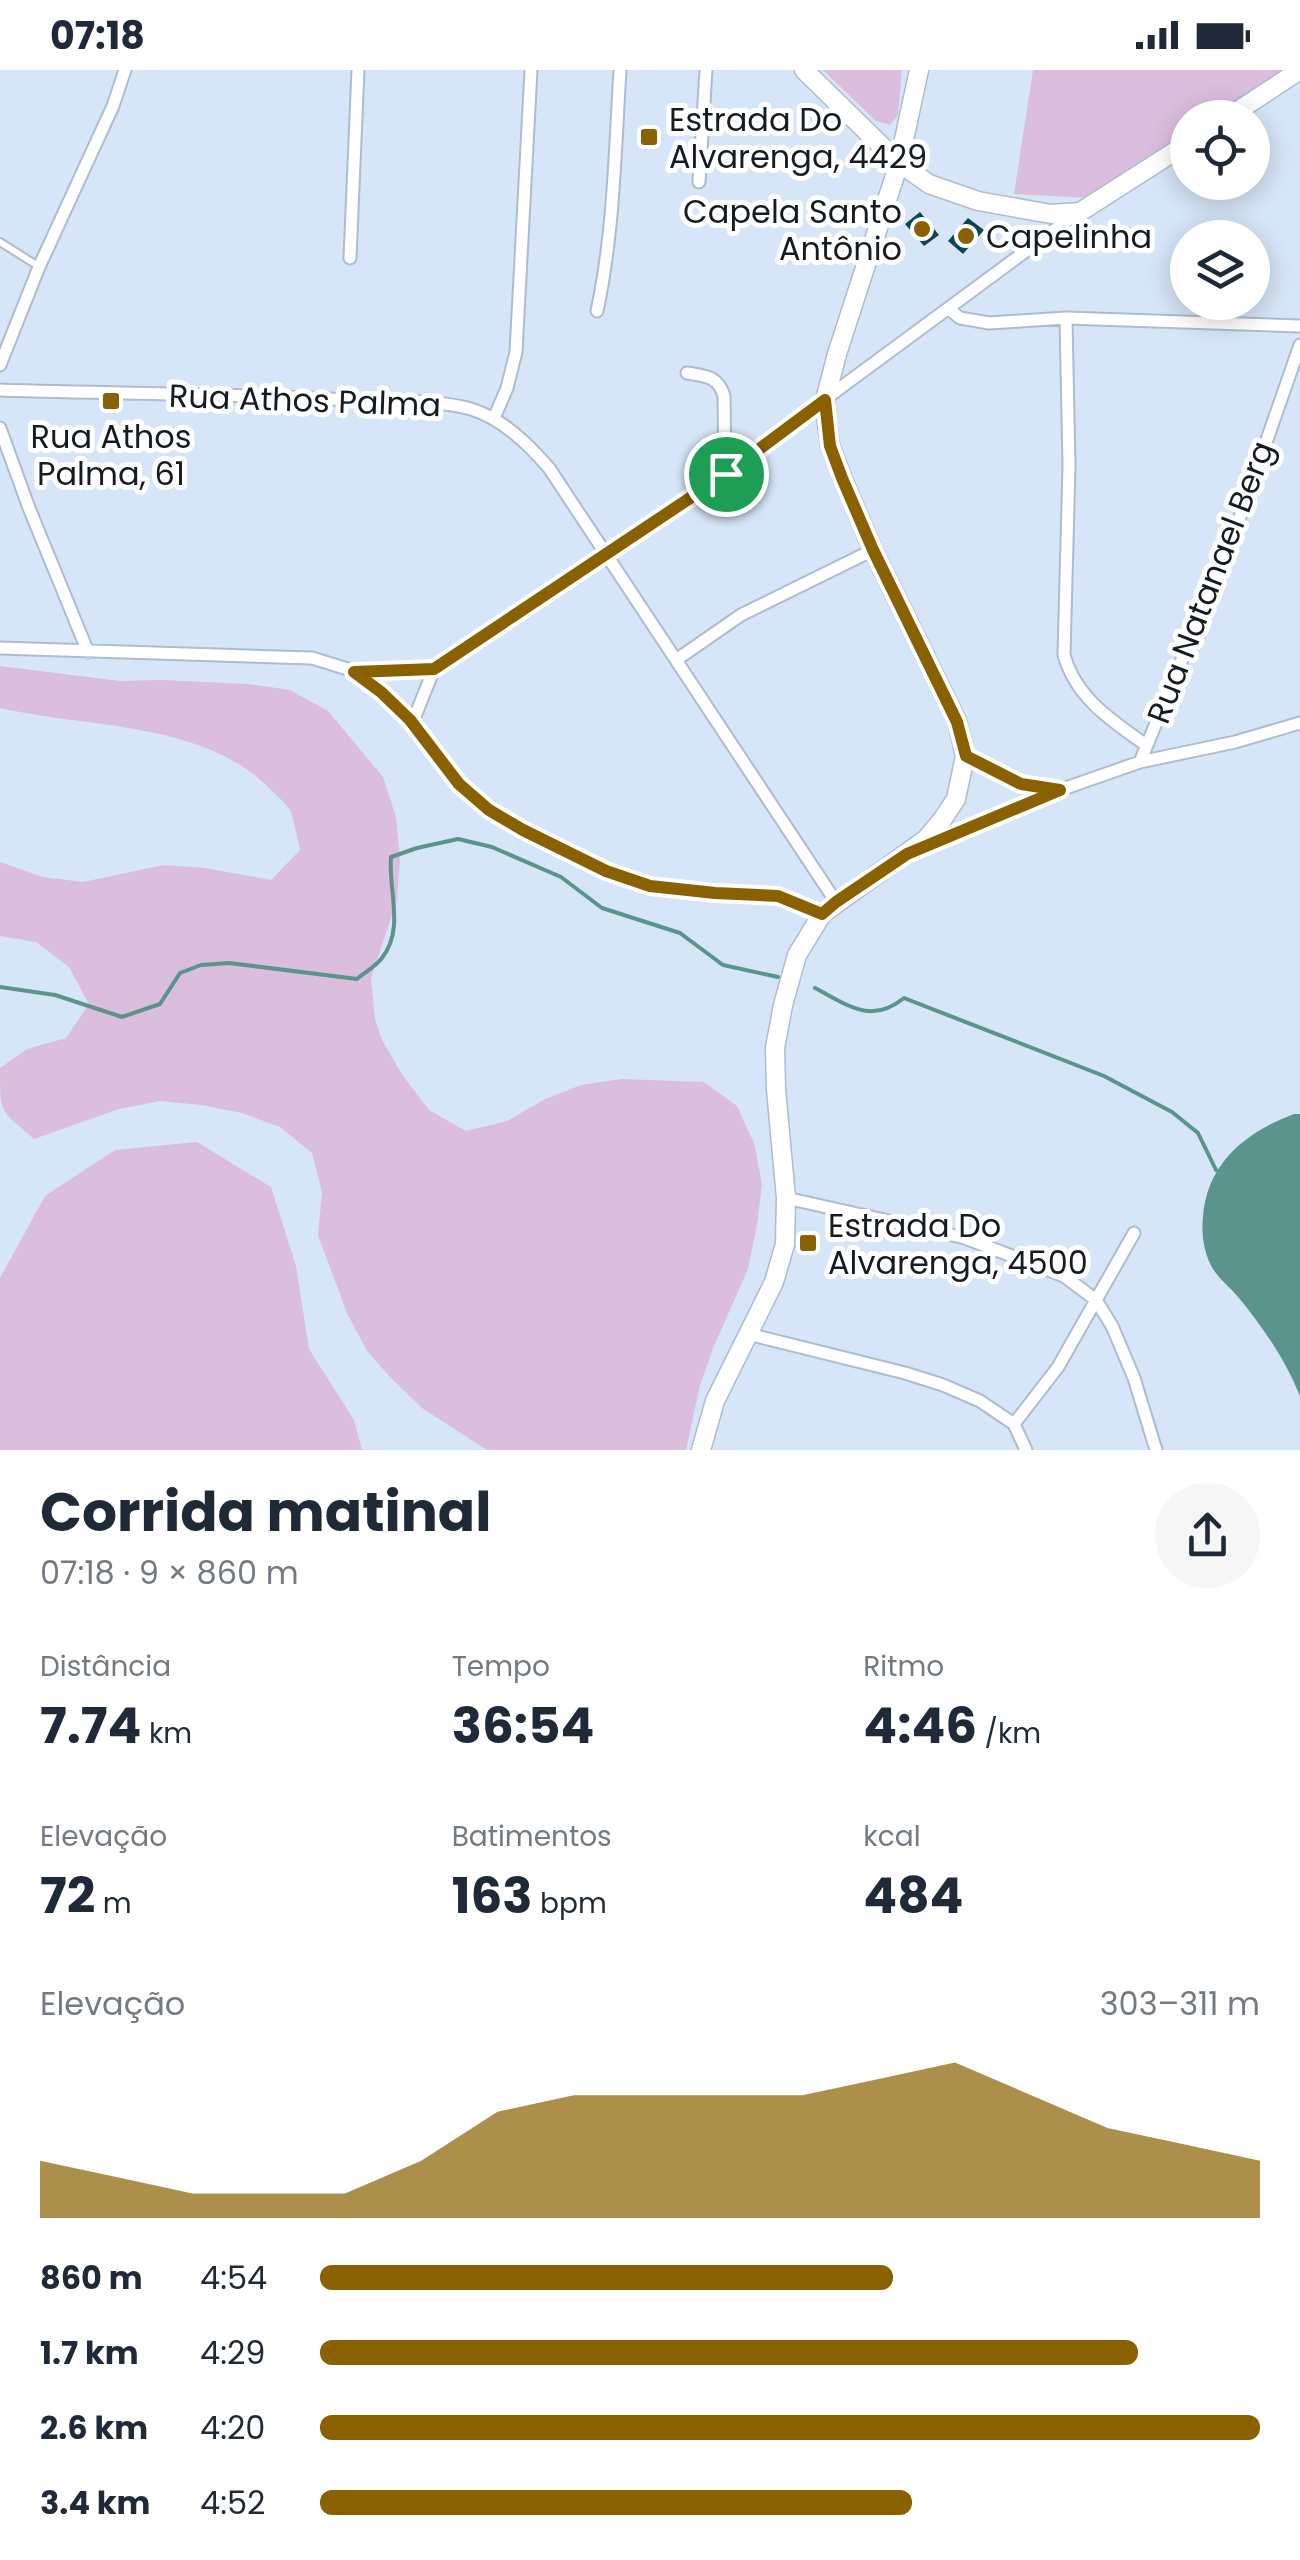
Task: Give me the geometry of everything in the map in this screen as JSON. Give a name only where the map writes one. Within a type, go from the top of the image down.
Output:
[{"type":"main road","points":[[804,70],[899,163],[929,184],[978,201],[1051,214],[1080,212],[1170,154]]},
{"type":"main road","points":[[702,1450],[716,1401],[774,1282],[785,1244],[786,1198],[775,1048],[797,955],[829,908],[926,839],[956,799],[966,756],[957,722],[873,550],[830,446],[825,400],[899,163],[919,70]]},
{"type":"main road","points":[[1254,100],[1300,70]]},
{"type":"street","points":[[0,365],[125,70]]},
{"type":"street","points":[[350,258],[358,70]]},
{"type":"street","points":[[494,418],[516,352],[531,70]]},
{"type":"street","points":[[597,311],[612,198],[620,70]]},
{"type":"street","points":[[699,182],[706,70]]},
{"type":"street","points":[[354,672],[434,669],[726,474],[1080,212]]},
{"type":"street","points":[[950,310],[960,318],[989,323],[1066,318],[1300,326]]},
{"type":"street","points":[[1066,318],[1069,466],[1064,655],[1086,696],[1105,716],[1146,745]]},
{"type":"street","name":"Rua Natanael Berg","points":[[1140,762],[1239,520],[1300,345]]},
{"type":"street","points":[[688,373],[714,378],[722,388],[726,474]]},
{"type":"street","name":"Rua Athos Palma","points":[[0,390],[310,397],[453,406],[494,418],[548,468],[676,660],[829,908]]},
{"type":"street","points":[[0,428],[88,652]]},
{"type":"street","points":[[676,660],[741,616],[873,550]]},
{"type":"street","points":[[0,648],[312,658],[354,672],[381,692],[459,784],[489,810],[606,871],[650,886],[778,896],[829,908]]},
{"type":"street","points":[[412,724],[434,669]]},
{"type":"street","points":[[907,854],[1060,790],[1140,762],[1235,742],[1300,723]]},
{"type":"street","points":[[966,756],[1021,784],[1060,790]]},
{"type":"street","points":[[786,1198],[965,1238],[1064,1276],[1096,1300],[1112,1326],[1134,1378],[1156,1450]]},
{"type":"street","points":[[1014,1424],[1080,1332],[1134,1232]]},
{"type":"street","points":[[748,1334],[943,1385],[980,1401],[1014,1424],[1026,1450]]},
{"type":"lane","points":[[0,242],[39,267]]},
{"type":"shaded area","points":[[823,70],[902,70],[898,115],[890,125],[876,121]]},
{"type":"shaded area","points":[[1033,70],[1295,70],[1245,100],[1170,100],[1170,146],[1086,198],[1014,194]]},
{"type":"shaded area","points":[[0,666],[120,681],[248,684],[290,690],[328,711],[383,777],[396,817],[400,858],[397,900],[371,978],[375,1019],[403,1076],[429,1110],[466,1131],[507,1121],[543,1100],[581,1085],[622,1079],[704,1082],[737,1106],[754,1143],[762,1184],[757,1225],[748,1269],[700,1385],[686,1450],[487,1450],[422,1408],[367,1351],[347,1313],[318,1235],[322,1192],[312,1153],[280,1127],[242,1113],[160,1101],[119,1109],[34,1139],[8,1116],[2,1103],[0,1068],[27,1049],[66,1038],[89,1004],[69,967],[36,942],[0,936],[0,862],[43,877],[83,882],[164,865],[271,880],[300,850],[289,809],[243,767],[212,750],[142,730],[0,708]]},
{"type":"shaded area","points":[[1300,1114],[1300,1396],[1265,1333],[1213,1269],[1202,1230],[1206,1198],[1221,1165],[1245,1140]]},
{"type":"shaded area","points":[[197,1142],[271,1187],[296,1266],[309,1349],[354,1420],[362,1450],[0,1450],[0,1278],[45,1196],[115,1150]]},
{"type":"building","name":"Capela Santo Antônio","points":[[920,212],[939,235],[924,246],[905,224]]},
{"type":"building","name":"Capelinha","points":[[968,218],[984,230],[963,254],[948,241]]},
{"type":"waterway","points":[[0,987],[55,995],[122,1017],[160,1004],[180,973],[201,965],[229,963],[357,979],[382,958],[393,935],[391,857],[458,839],[492,847],[561,877],[602,908],[680,933],[723,965],[778,977]]},
{"type":"waterway","points":[[815,988],[849,1006],[870,1011],[892,1006],[904,998],[1104,1076],[1172,1112],[1198,1133],[1216,1170]]},
{"type":"place","name":"Estrada Do Alvarenga, 4429","points":[[649,137]]},
{"type":"place","name":"Capela Santo Antônio","points":[[922,229]]},
{"type":"place","name":"Capelinha","points":[[966,236]]},
{"type":"place","name":"Rua Athos Palma, 61","points":[[111,401]]},
{"type":"place","name":"Estrada Do Alvarenga, 4500","points":[[808,1243]]},
{"type":"route","points":[[825,400],[830,446],[842,478],[957,722],[966,756],[1021,784],[1060,790],[907,854],[822,914],[778,896],[650,886],[606,871],[489,810],[459,784],[410,720],[354,672],[434,669],[726,474],[825,400]]}]
